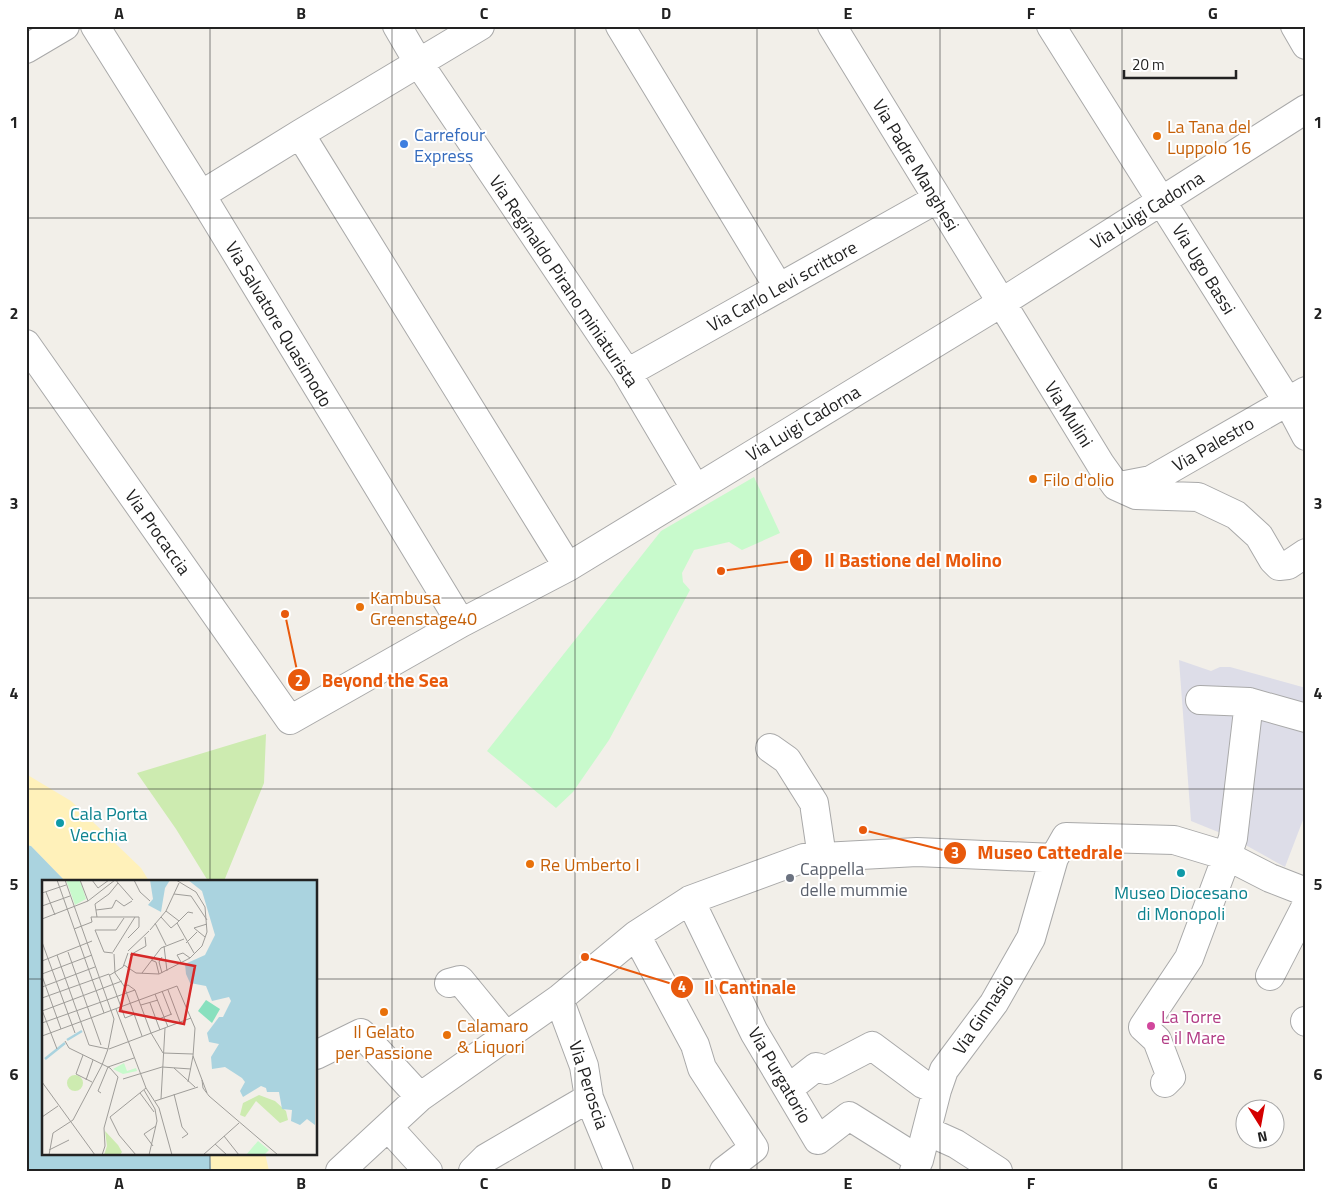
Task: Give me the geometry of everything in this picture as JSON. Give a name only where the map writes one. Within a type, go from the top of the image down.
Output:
[{"type":"street","points":[[26,49],[65,26]]},
{"type":"street","name":"Via Salvatore Quasimodo","points":[[95,26],[201,195],[461,623]]},
{"type":"street","name":"Via Reginaldo Pirano miniaturista","points":[[397,26],[418,62],[627,373],[695,488]]},
{"type":"street","points":[[201,195],[480,26]]},
{"type":"street","points":[[620,26],[779,288]]},
{"type":"street","name":"Via Padre Manghesi","points":[[832,26],[1001,303]]},
{"type":"street","name":"Via Ugo Bassi","points":[[1052,26],[1161,201],[1297,396],[1306,436]]},
{"type":"street","points":[[1295,26],[1306,44]]},
{"type":"street","name":"Via Luigi Cadorna","points":[[290,720],[461,623],[568,566],[1001,303],[1306,109]]},
{"type":"street","points":[[300,134],[568,566]]},
{"type":"street","name":"Via Carlo Levi scrittore","points":[[627,373],[937,199]]},
{"type":"street","name":"Via Mulini","points":[[1001,303],[1101,465],[1116,486]]},
{"type":"street","name":"Via Procaccia","points":[[26,344],[290,720]]},
{"type":"street","name":"Via Palestro","points":[[1116,486],[1150,480],[1297,396]]},
{"type":"street","points":[[1116,486],[1136,495],[1198,497],[1236,515],[1259,536],[1273,560],[1279,566],[1288,566],[1306,553]]},
{"type":"street","points":[[1200,700],[1249,702],[1306,718]]},
{"type":"street","points":[[1165,1083],[1171,1078],[1158,1040],[1143,1027],[1189,958],[1233,838],[1249,702]]},
{"type":"street","points":[[770,748],[787,760],[814,804],[822,857]]},
{"type":"street","name":"Via Ginnasio","points":[[917,1165],[944,1070],[994,1003],[1031,938],[1054,858],[1066,837],[1174,840],[1226,856]]},
{"type":"street","points":[[340,1171],[420,1097],[560,999],[636,935],[690,900],[804,858],[917,852],[1054,858]]},
{"type":"street","points":[[1226,856],[1270,878],[1306,892]]},
{"type":"street","name":"Via Purgatorio","points":[[690,900],[754,1032],[818,1140],[849,1116],[917,1165]]},
{"type":"street","points":[[1270,976],[1306,906]]},
{"type":"street","points":[[636,935],[695,1045],[702,1068],[754,1148],[724,1171]]},
{"type":"street","points":[[448,982],[460,980],[506,1036]]},
{"type":"street","name":"Via Peroscia","points":[[560,999],[584,1066],[589,1098],[619,1171]]},
{"type":"street","points":[[318,1053],[361,1033],[420,1097]]},
{"type":"street","points":[[788,1089],[816,1067],[826,1070],[872,1046],[923,1084],[937,1090]]},
{"type":"street","points":[[473,1171],[486,1158],[589,1098]]},
{"type":"street","points":[[388,1127],[428,1171]]},
{"type":"street","points":[[928,1131],[956,1144],[998,1171]]},
{"type":"green space","points":[[754,477],[780,533],[742,550],[729,542],[694,550],[682,573],[683,582],[690,590],[609,740],[573,792],[556,808],[487,751],[661,531]]},
{"type":"green space","points":[[266,734],[264,783],[224,880],[207,880],[176,829],[137,773]]},
{"type":"sand","name":"Cala Porta Vecchia","points":[[26,774],[71,801],[141,868],[148,880],[64,880],[31,846],[26,845]]},
{"type":"sand","points":[[210,1154],[265,1154],[269,1171],[211,1171]]},
{"type":"shaded area","points":[[1179,660],[1211,671],[1220,667],[1230,667],[1306,688],[1306,812],[1285,867],[1233,838],[1191,821]]},
{"type":"water","points":[[26,845],[31,846],[64,880],[42,880],[42,1154],[210,1154],[211,1171],[26,1171]]},
{"type":"place","name":"La Tana del Luppolo 16","points":[[1157,136]]},
{"type":"place","name":"Carrefour Express","points":[[404,144]]},
{"type":"place","name":"Filo d'olio","points":[[1033,479]]},
{"type":"place","name":"Il Bastione del Molino","points":[[721,571]]},
{"type":"place","name":"Kambusa Greenstage40","points":[[360,607]]},
{"type":"place","name":"Beyond the Sea","points":[[285,614]]},
{"type":"place","name":"Cala Porta Vecchia","points":[[60,823]]},
{"type":"place","name":"Museo Cattedrale","points":[[863,830]]},
{"type":"place","name":"Re Umberto I","points":[[530,864]]},
{"type":"place","name":"Museo Diocesano di Monopoli","points":[[1181,873]]},
{"type":"place","name":"Cappella delle mummie","points":[[790,878]]},
{"type":"place","name":"Il Cantinale","points":[[585,957]]},
{"type":"place","name":"Il Gelato per Passione","points":[[384,1012]]},
{"type":"place","name":"La Torre e il Mare","points":[[1151,1026]]},
{"type":"place","name":"Calamaro & Liquori","points":[[447,1035]]}]
